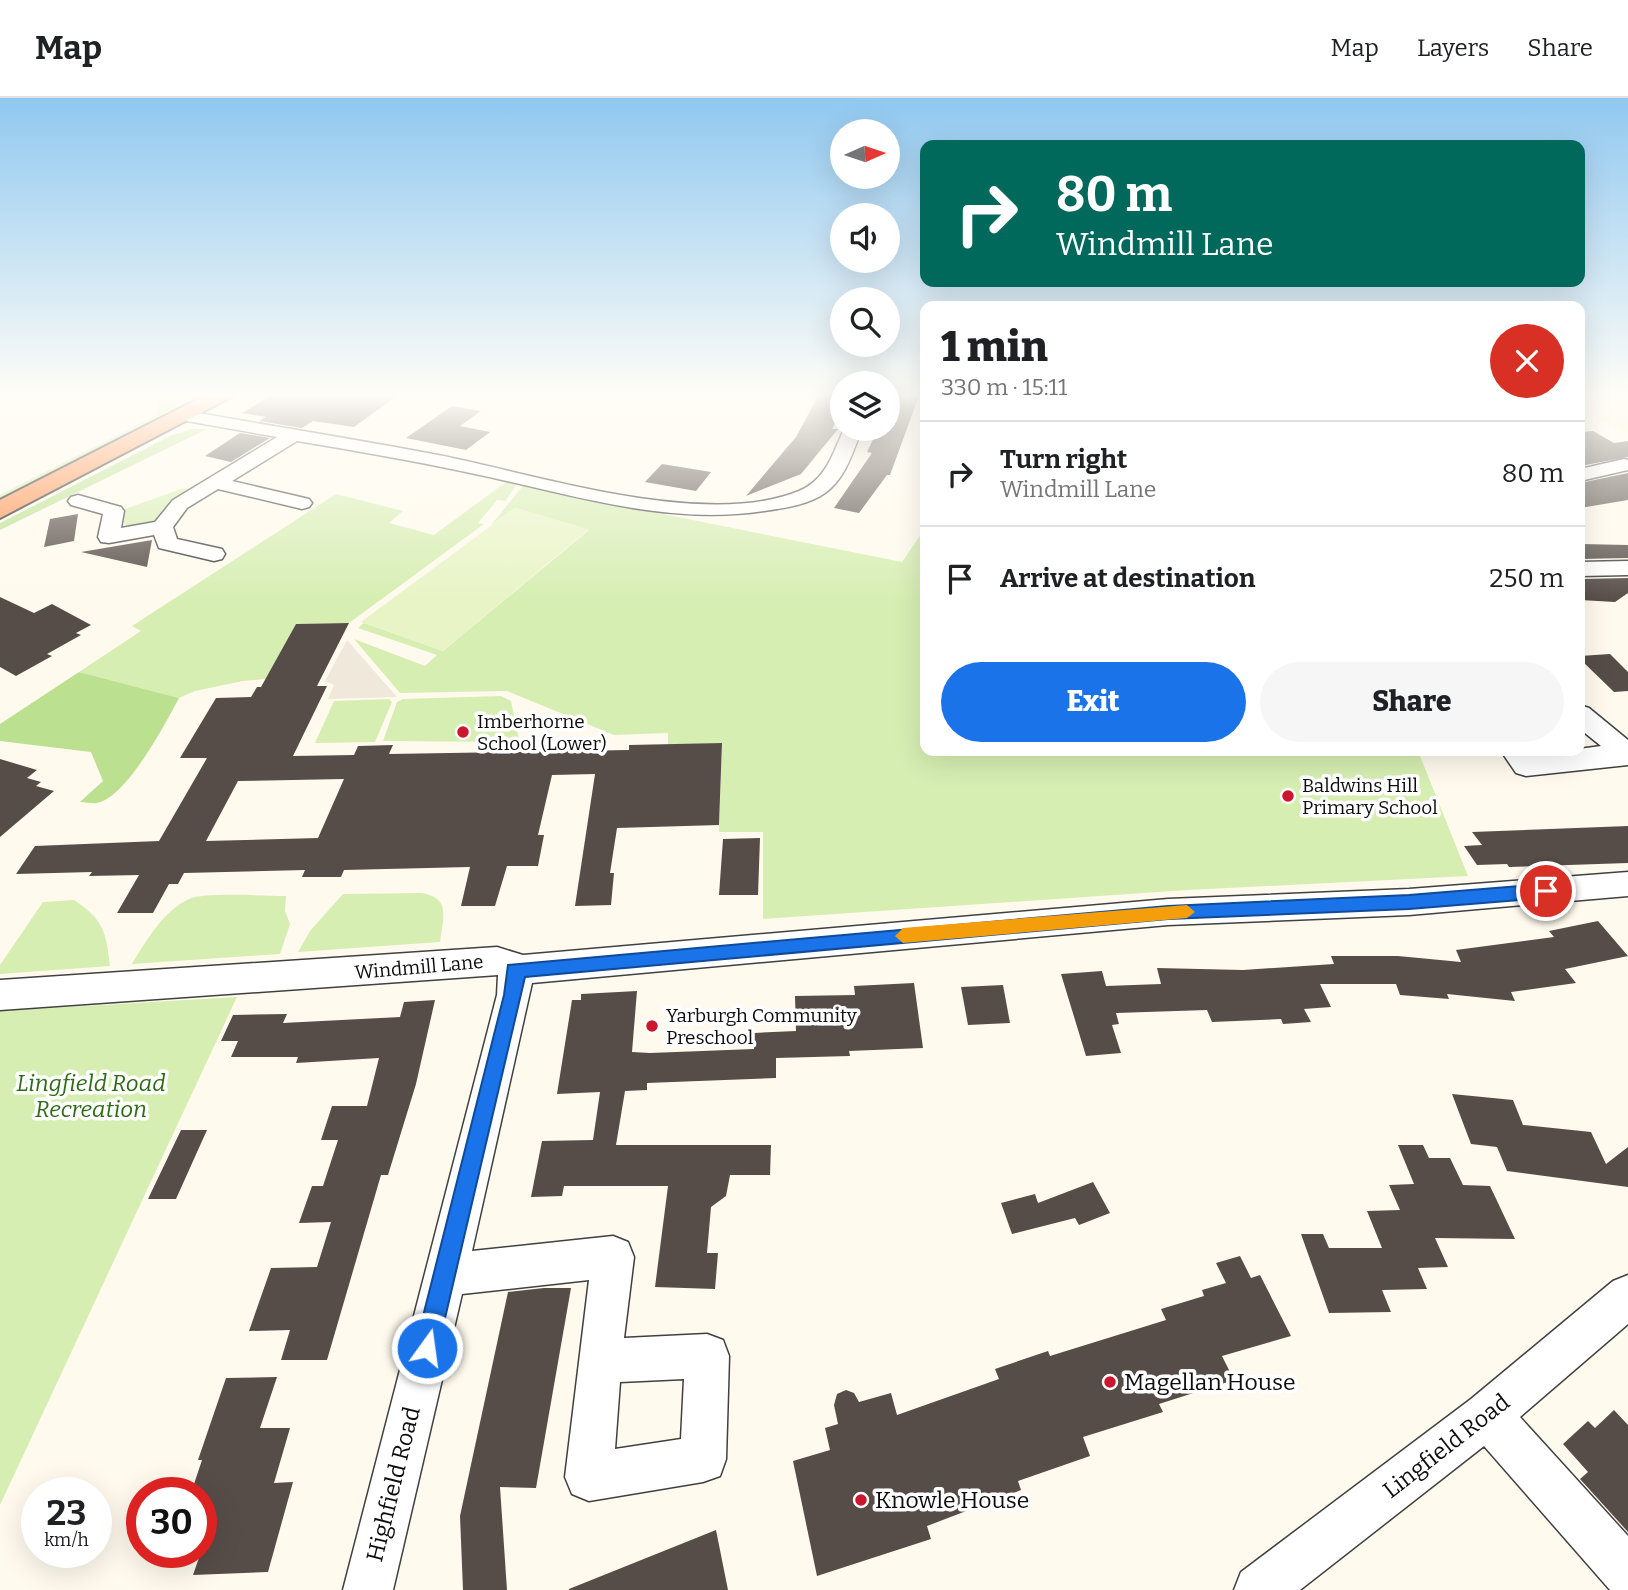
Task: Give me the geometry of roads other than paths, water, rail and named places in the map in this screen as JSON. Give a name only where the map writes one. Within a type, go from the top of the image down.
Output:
[{"type":"highway","points":[[0,510],[94,463]]},
{"type":"street","points":[[214,554],[167,543],[163,527],[180,504],[249,463]]},
{"type":"street","points":[[448,463],[638,502],[689,509],[740,507],[791,500],[819,489],[832,474],[837,463]]},
{"type":"street","points":[[1585,474],[1626,466]]},
{"type":"street","points":[[216,483],[302,503]]},
{"type":"street","points":[[78,501],[114,512],[109,537],[163,527]]},
{"type":"street","points":[[1585,569],[1628,568]]},
{"type":"street","points":[[1585,718],[1626,754]]},
{"type":"street","points":[[1518,756],[1526,765],[1626,754]]},
{"type":"street","name":"Windmill Lane","points":[[0,995],[236,981],[497,961],[510,963],[515,970],[1168,912],[1409,902],[1628,884]]},
{"type":"street","name":"Highfield Road","points":[[368,1590],[517,980],[515,970]]},
{"type":"street","points":[[445,1275],[613,1258],[599,1361]]},
{"type":"street","name":"Lingfield Road","points":[[1259,1590],[1487,1415],[1628,1296]]},
{"type":"street","points":[[1487,1415],[1628,1573]]},
{"type":"place","name":"Imberhorne School (Lower)","points":[[463,732]]},
{"type":"place","name":"Baldwins Hill Primary School","points":[[1288,796]]},
{"type":"place","name":"Yarburgh Community Preschool","points":[[652,1026]]},
{"type":"place","name":"Magellan House","points":[[1110,1382]]},
{"type":"place","name":"Knowle House","points":[[861,1500]]},
{"type":"park label","name":"Lingfield Road Recreation","points":[[91,1096]]}]
